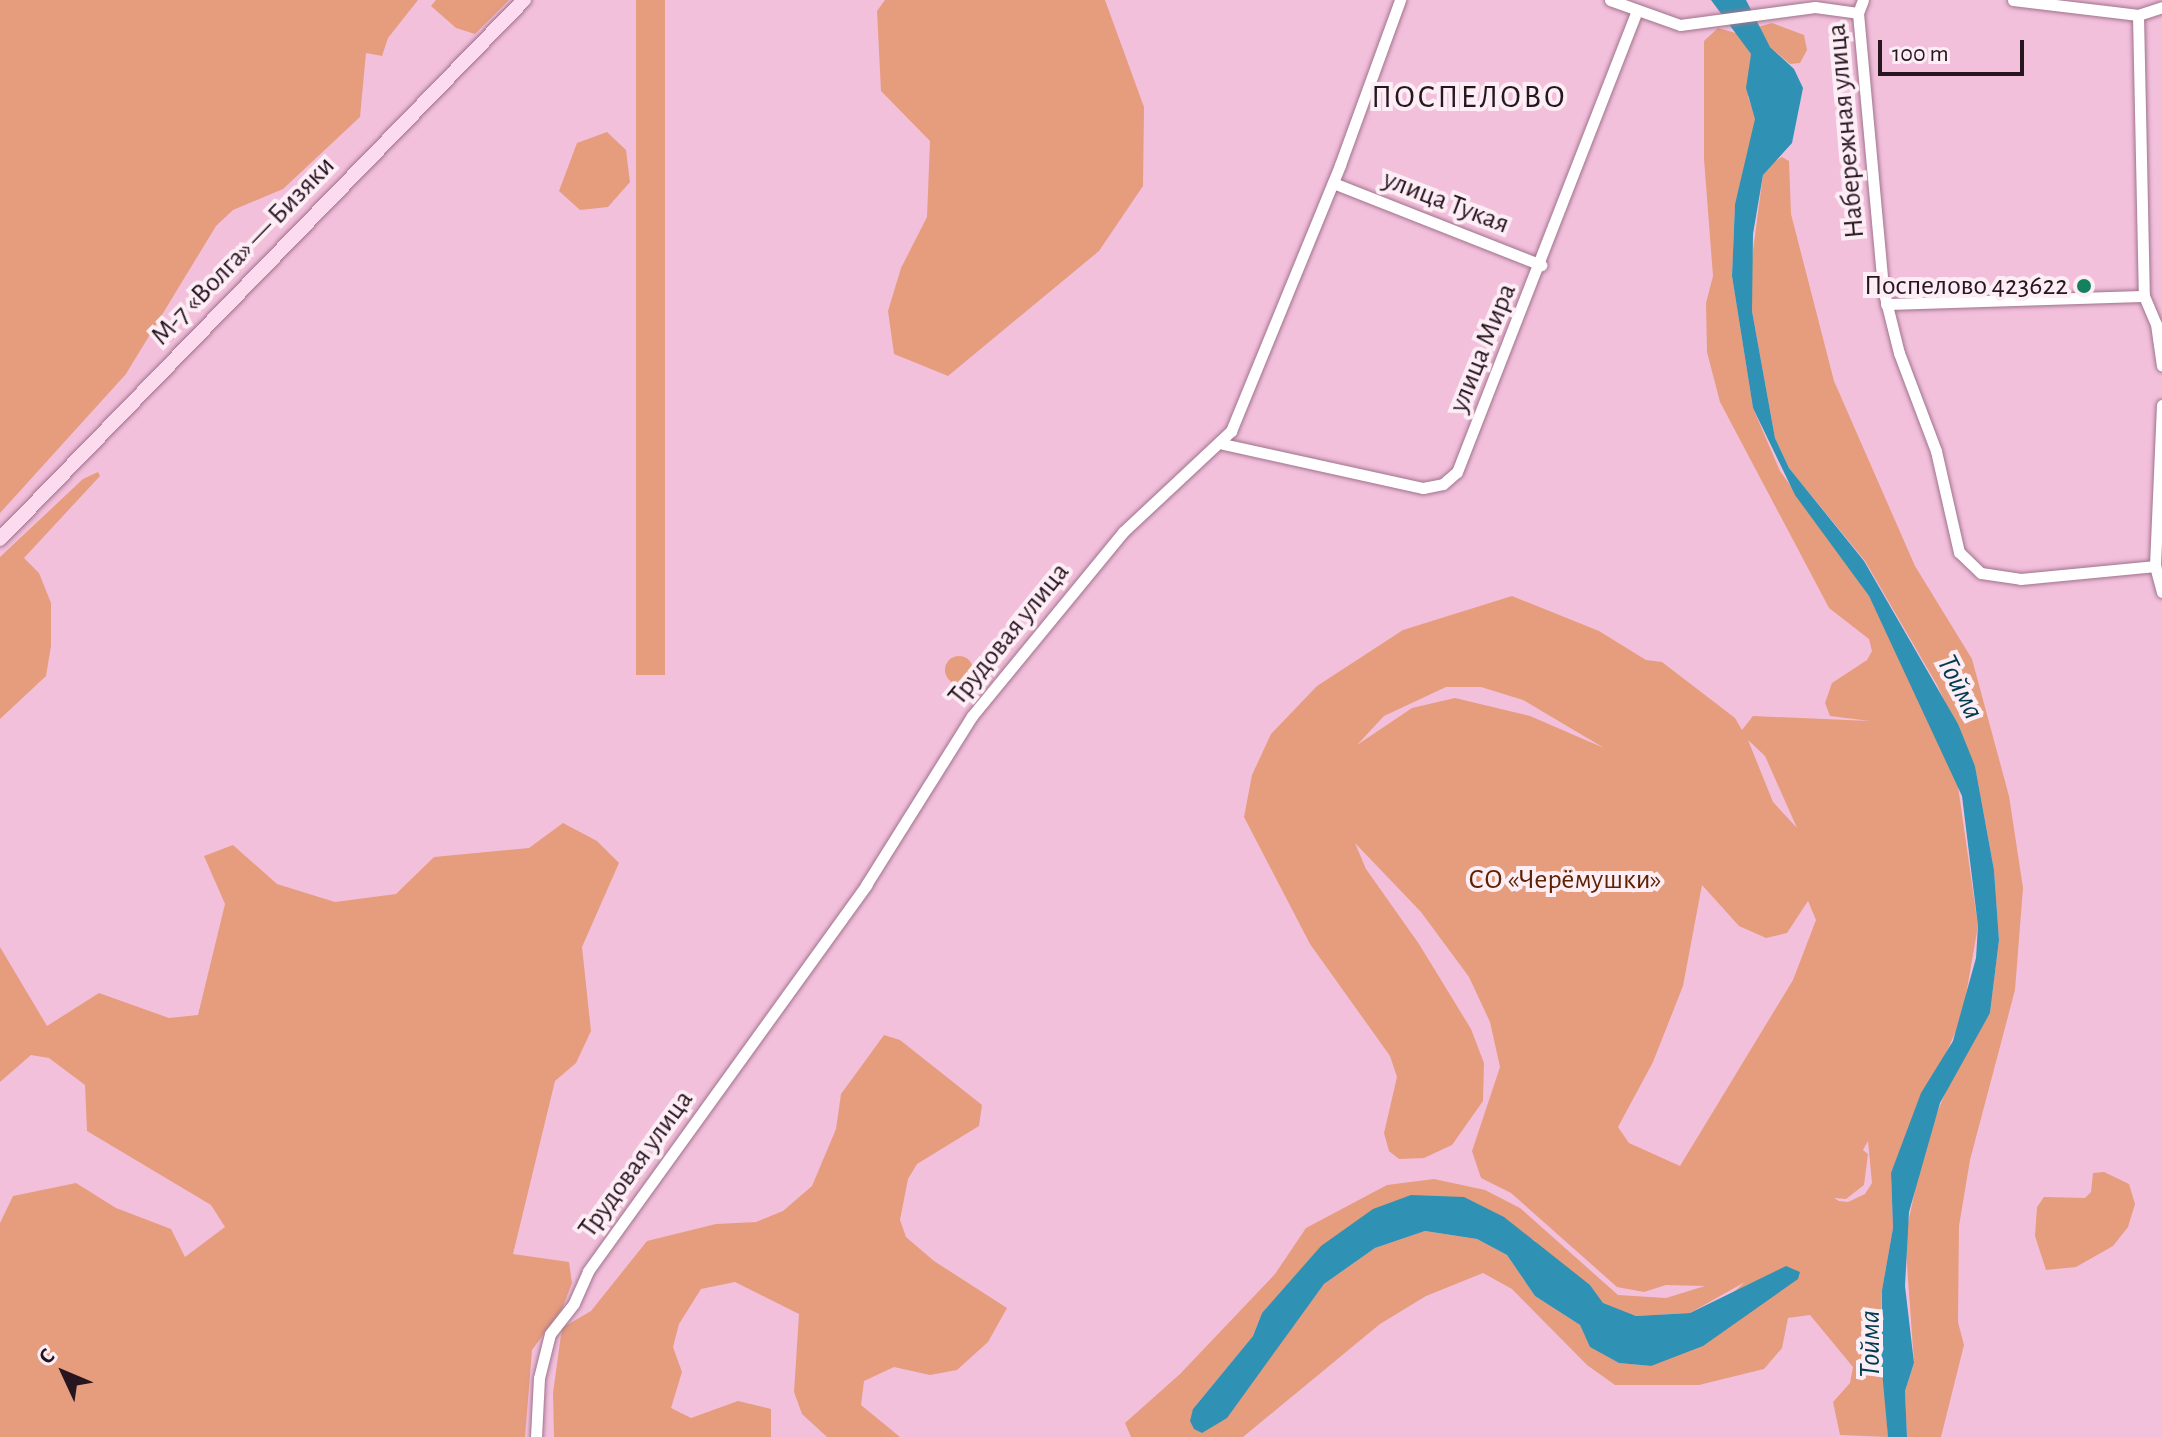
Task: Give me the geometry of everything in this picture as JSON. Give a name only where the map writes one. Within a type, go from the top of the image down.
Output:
[{"type":"main road","name":"М-7 «Волга» — Бизяки","points":[[0,539],[524,0]]},
{"type":"street","name":"Трудовая улица","points":[[536,1437],[546,1345],[588,1271],[866,885],[1001,675],[1123,532],[1223,444],[1333,183],[1400,0]]},
{"type":"street","points":[[1610,0],[1671,24],[1815,7],[1858,13]]},
{"type":"street","name":"Набережная улица","points":[[1863,0],[1858,13],[1886,304],[1936,451],[1953,537],[1969,565],[1981,573],[2021,579],[2155,566]]},
{"type":"street","points":[[2013,0],[2138,15],[2162,7]]},
{"type":"street","name":"улица Мира","points":[[1223,444],[1423,488],[1443,484],[1465,460],[1637,11]]},
{"type":"street","points":[[2138,15],[2144,296],[2156,324],[2162,366]]},
{"type":"street","name":"улица Тукая","points":[[1333,183],[1541,265]]},
{"type":"street","points":[[1886,304],[2144,296]]},
{"type":"street","points":[[2162,405],[2155,566],[2162,592]]},
{"type":"green space","points":[[0,0],[418,0],[388,38],[382,56],[366,53],[360,117],[283,189],[233,210],[216,226],[126,374],[0,513]]},
{"type":"green space","points":[[436,0],[509,0],[475,34],[456,28],[431,6]]},
{"type":"green space","points":[[636,0],[665,0],[665,675],[636,675]]},
{"type":"green space","points":[[885,0],[1105,0],[1144,107],[1143,186],[1099,251],[948,376],[894,354],[888,311],[901,268],[927,217],[930,141],[881,91],[877,11]]},
{"type":"green space","points":[[1772,23],[1804,35],[1807,50],[1800,63],[1790,64],[1770,47],[1758,27]]},
{"type":"green space","name":"СО «Черёмушки»","points":[[1718,28],[1739,34],[1751,54],[1748,97],[1756,119],[1735,204],[1732,276],[1753,408],[1780,471],[1869,596],[1957,779],[1978,926],[1962,1018],[1891,1173],[1893,1228],[1882,1290],[1881,1331],[1888,1437],[1840,1435],[1833,1402],[1850,1383],[1853,1367],[1810,1315],[1788,1318],[1782,1348],[1764,1369],[1699,1385],[1615,1385],[1587,1365],[1512,1289],[1483,1273],[1426,1296],[1380,1324],[1243,1437],[1131,1437],[1125,1423],[1180,1374],[1275,1274],[1306,1228],[1387,1185],[1434,1179],[1485,1190],[1520,1208],[1618,1295],[1666,1298],[1705,1286],[1666,1285],[1644,1292],[1617,1287],[1511,1193],[1481,1178],[1472,1151],[1500,1067],[1490,1022],[1469,977],[1421,912],[1355,843],[1366,869],[1419,944],[1471,1029],[1484,1063],[1483,1101],[1452,1145],[1424,1158],[1399,1159],[1389,1151],[1384,1133],[1397,1077],[1390,1056],[1310,944],[1244,817],[1252,775],[1271,734],[1317,686],[1403,630],[1512,596],[1599,631],[1646,660],[1662,662],[1735,718],[1742,730],[1753,716],[1870,721],[1830,716],[1825,703],[1832,683],[1867,660],[1872,651],[1869,639],[1829,608],[1720,402],[1707,352],[1706,303],[1713,276],[1704,159],[1704,41]],"holes":[[[1446,687],[1481,687],[1523,700],[1604,748],[1530,716],[1455,698],[1412,708],[1357,745],[1384,716]],[[1748,740],[1765,756],[1797,828],[1773,802]],[[1702,885],[1739,926],[1766,938],[1787,933],[1808,901],[1816,920],[1793,980],[1680,1166],[1629,1143],[1618,1127],[1653,1062],[1683,986]],[[1868,1141],[1872,1183],[1865,1194],[1848,1202],[1834,1198],[1846,1199],[1864,1185],[1868,1154],[1863,1150]],[[1411,1195],[1534,1240],[1546,1255],[1590,1285],[1603,1304],[1636,1316],[1690,1313],[1745,1282],[1651,1366],[1619,1363],[1591,1347],[1580,1325],[1535,1296],[1507,1255],[1477,1239],[1425,1231],[1375,1248],[1324,1284],[1277,1347],[1193,1409],[1253,1336],[1262,1313]]]},
{"type":"green space","points":[[607,132],[626,150],[630,182],[608,207],[580,210],[559,191],[577,143]]},
{"type":"green space","points":[[1782,157],[1789,161],[1791,214],[1834,381],[1915,566],[1972,659],[2009,796],[2023,888],[2015,990],[1970,1160],[1959,1226],[1958,1322],[1964,1345],[1941,1437],[1907,1437],[1905,1391],[1914,1363],[1905,1237],[1926,1139],[1954,1072],[1990,1013],[1999,940],[1994,870],[1975,766],[1937,685],[1865,561],[1789,468],[1775,438],[1752,311],[1752,258],[1763,175],[1768,165]]},
{"type":"green space","points":[[98,472],[100,476],[24,558],[39,573],[51,603],[51,646],[46,676],[0,719],[0,557],[83,479]]},
{"type":"green space","points":[[959,656],[969,660],[973,670],[969,680],[959,684],[949,680],[945,670],[949,660]]},
{"type":"green space","points":[[563,823],[597,841],[619,863],[582,947],[591,1031],[576,1063],[555,1081],[513,1254],[569,1262],[572,1283],[562,1309],[532,1350],[525,1437],[0,1437],[0,1223],[13,1196],[76,1183],[116,1208],[171,1229],[185,1257],[225,1227],[211,1205],[87,1131],[85,1085],[49,1058],[31,1055],[0,1082],[0,947],[47,1026],[99,993],[169,1018],[198,1015],[225,904],[204,856],[233,845],[277,884],[335,902],[396,894],[434,857],[529,848]]},
{"type":"green space","points":[[884,1035],[900,1040],[982,1105],[979,1126],[917,1164],[908,1179],[900,1220],[906,1237],[934,1261],[1007,1308],[988,1342],[957,1370],[930,1375],[894,1367],[864,1381],[861,1405],[900,1437],[827,1437],[802,1414],[794,1392],[799,1314],[735,1282],[701,1289],[679,1324],[673,1347],[682,1372],[671,1408],[691,1418],[738,1401],[771,1409],[771,1437],[554,1437],[553,1393],[562,1328],[591,1311],[647,1241],[716,1224],[756,1222],[783,1211],[812,1186],[836,1129],[841,1094]]},
{"type":"green space","points":[[2104,1172],[2129,1184],[2135,1204],[2128,1227],[2113,1246],[2076,1267],[2046,1270],[2035,1236],[2037,1207],[2044,1197],[2085,1198],[2091,1192],[2093,1173]]},
{"type":"water","points":[[1711,0],[1746,0],[1770,47],[1794,69],[1803,88],[1792,143],[1763,175],[1753,234],[1752,311],[1775,438],[1789,468],[1864,561],[1958,724],[1975,766],[1994,870],[1999,940],[1990,1013],[1940,1103],[1909,1212],[1905,1286],[1914,1363],[1905,1391],[1907,1437],[1888,1437],[1882,1371],[1882,1290],[1893,1228],[1891,1173],[1921,1093],[1953,1041],[1976,958],[1978,926],[1962,796],[1869,596],[1795,495],[1753,408],[1732,276],[1735,204],[1755,119],[1746,88],[1751,54]]},
{"type":"water","points":[[1411,1195],[1464,1197],[1504,1217],[1590,1285],[1603,1303],[1636,1316],[1690,1313],[1786,1266],[1800,1272],[1798,1279],[1703,1346],[1651,1366],[1619,1363],[1590,1347],[1580,1325],[1535,1296],[1507,1255],[1477,1239],[1425,1231],[1375,1248],[1324,1284],[1227,1418],[1202,1433],[1194,1429],[1190,1421],[1193,1409],[1253,1336],[1262,1313],[1321,1246],[1373,1209]]},
{"type":"place","name":"Поспелово 423622","points":[[2084,286]]},
{"type":"district","name":"ПОСПЕЛОВО","points":[[1469,97]]},
{"type":"water label","name":"Тойма","points":[[1960,687]]},
{"type":"water label","name":"Тойма","points":[[1870,1344]]}]
